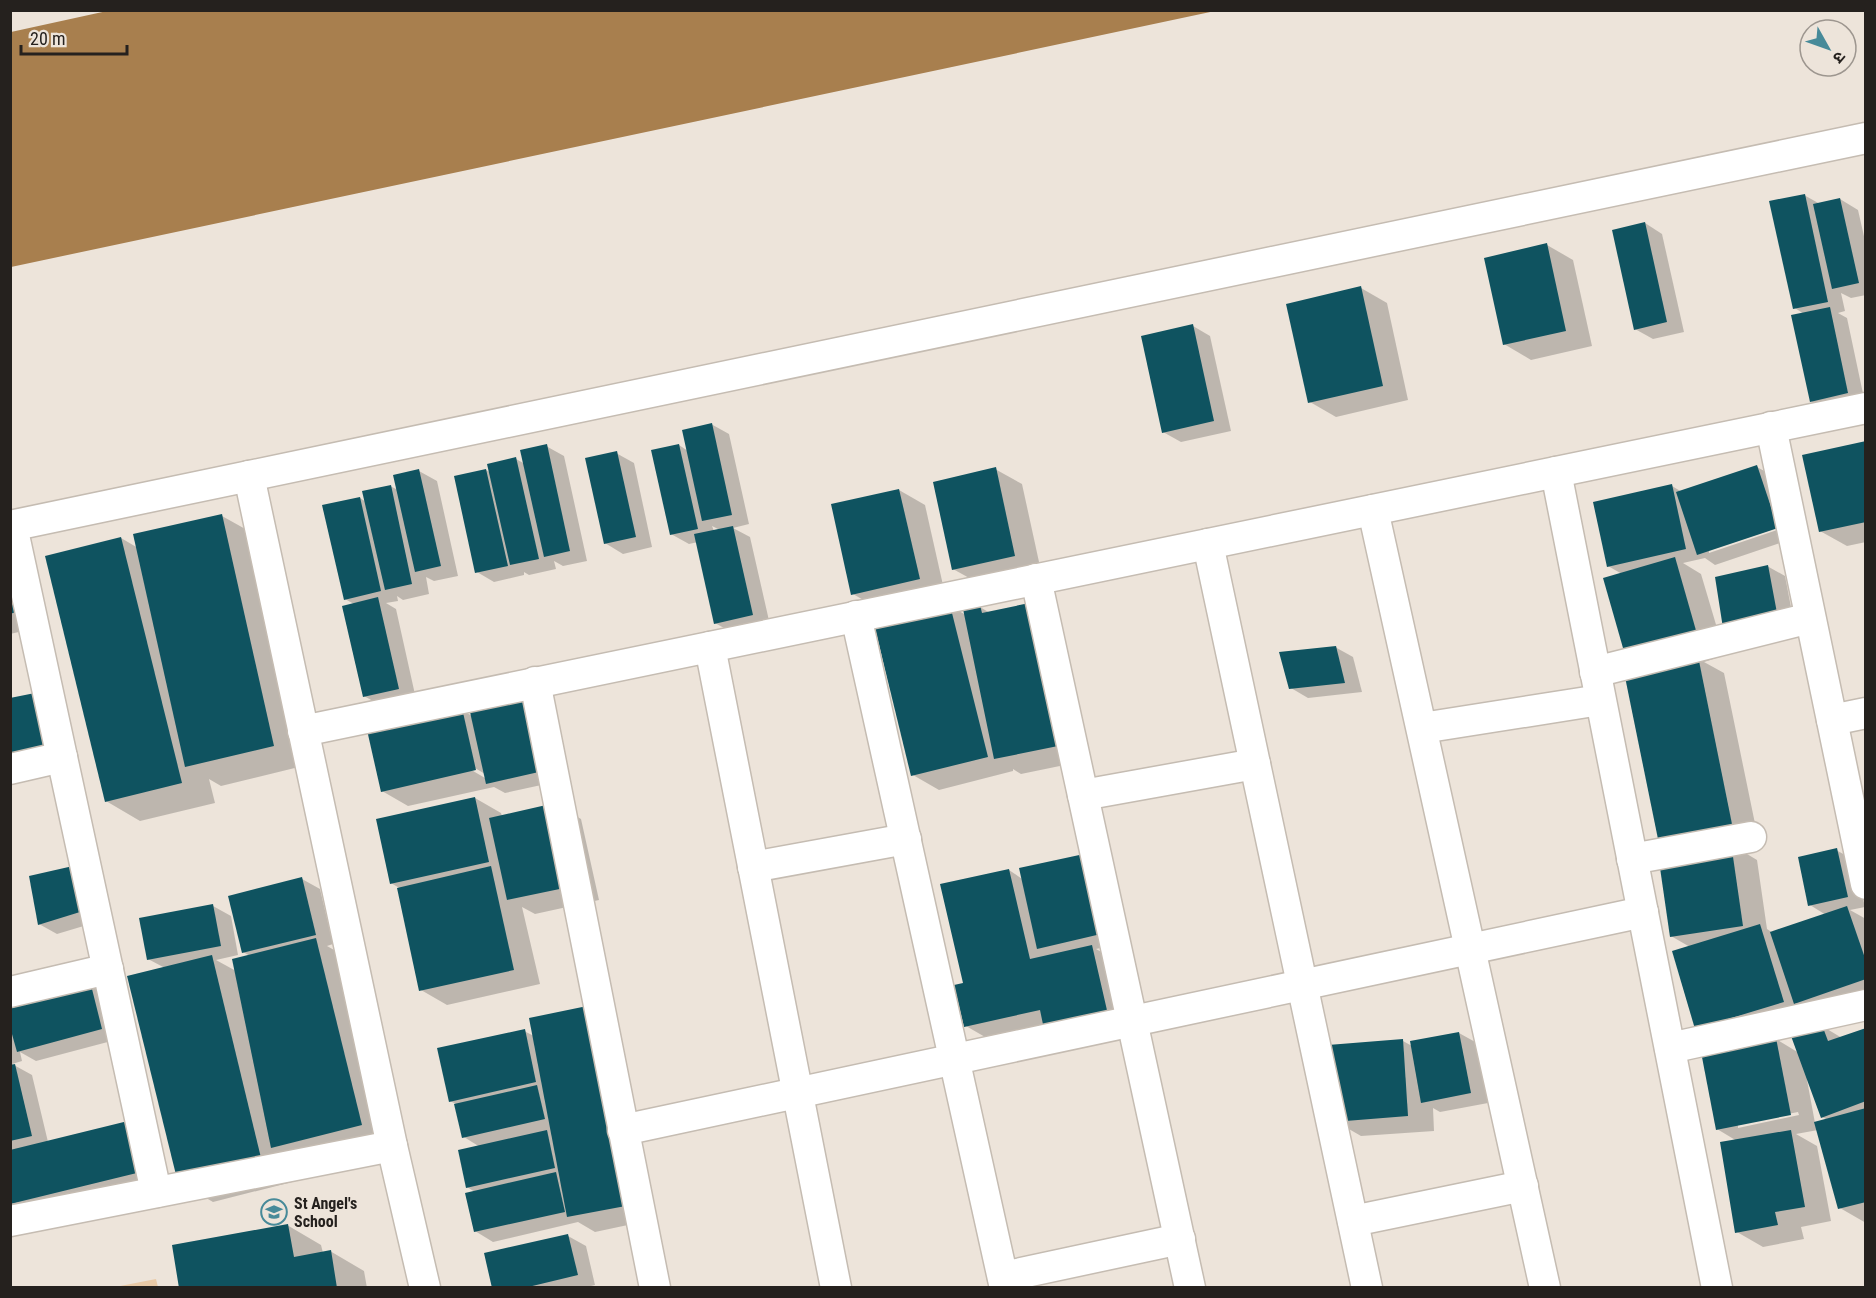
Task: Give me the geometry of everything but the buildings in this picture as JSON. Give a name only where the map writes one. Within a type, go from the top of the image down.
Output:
[{"type":"street","points":[[156,1192],[11,526],[1866,138]]},
{"type":"street","points":[[303,731],[1866,408]]},
{"type":"street","points":[[1772,428],[1866,884]]},
{"type":"street","points":[[1556,472],[1717,1287]]},
{"type":"street","points":[[249,476],[392,1146],[425,1287]]},
{"type":"street","points":[[1373,510],[1545,1287]]},
{"type":"street","points":[[1208,544],[1367,1287]]},
{"type":"street","points":[[1036,579],[1190,1287]]},
{"type":"street","points":[[856,616],[1004,1282],[1180,1239]]},
{"type":"street","points":[[1422,728],[1598,686],[1810,618]]},
{"type":"street","points":[[710,647],[836,1287]]},
{"type":"street","points":[[535,682],[655,1287]]},
{"type":"street","points":[[1832,720],[1866,713]]},
{"type":"street","points":[[10,769],[62,757]]},
{"type":"street","points":[[1083,795],[1255,764]]},
{"type":"street","points":[[1632,859],[1751,837]]},
{"type":"street","points":[[753,867],[906,839]]},
{"type":"street","points":[[624,1130],[1643,912]]},
{"type":"street","points":[[10,992],[108,969]]},
{"type":"street","points":[[1670,1048],[1866,1005]]},
{"type":"street","points":[[10,1221],[392,1146]]},
{"type":"street","points":[[1353,1221],[1523,1186]]},
{"type":"shaded area","points":[[107,11],[1215,11],[11,267],[11,32]]},
{"type":"shaded area","points":[[156,1279],[158,1287],[115,1287]]},
{"type":"place","name":"St Angel's School","points":[[274,1212]]}]
